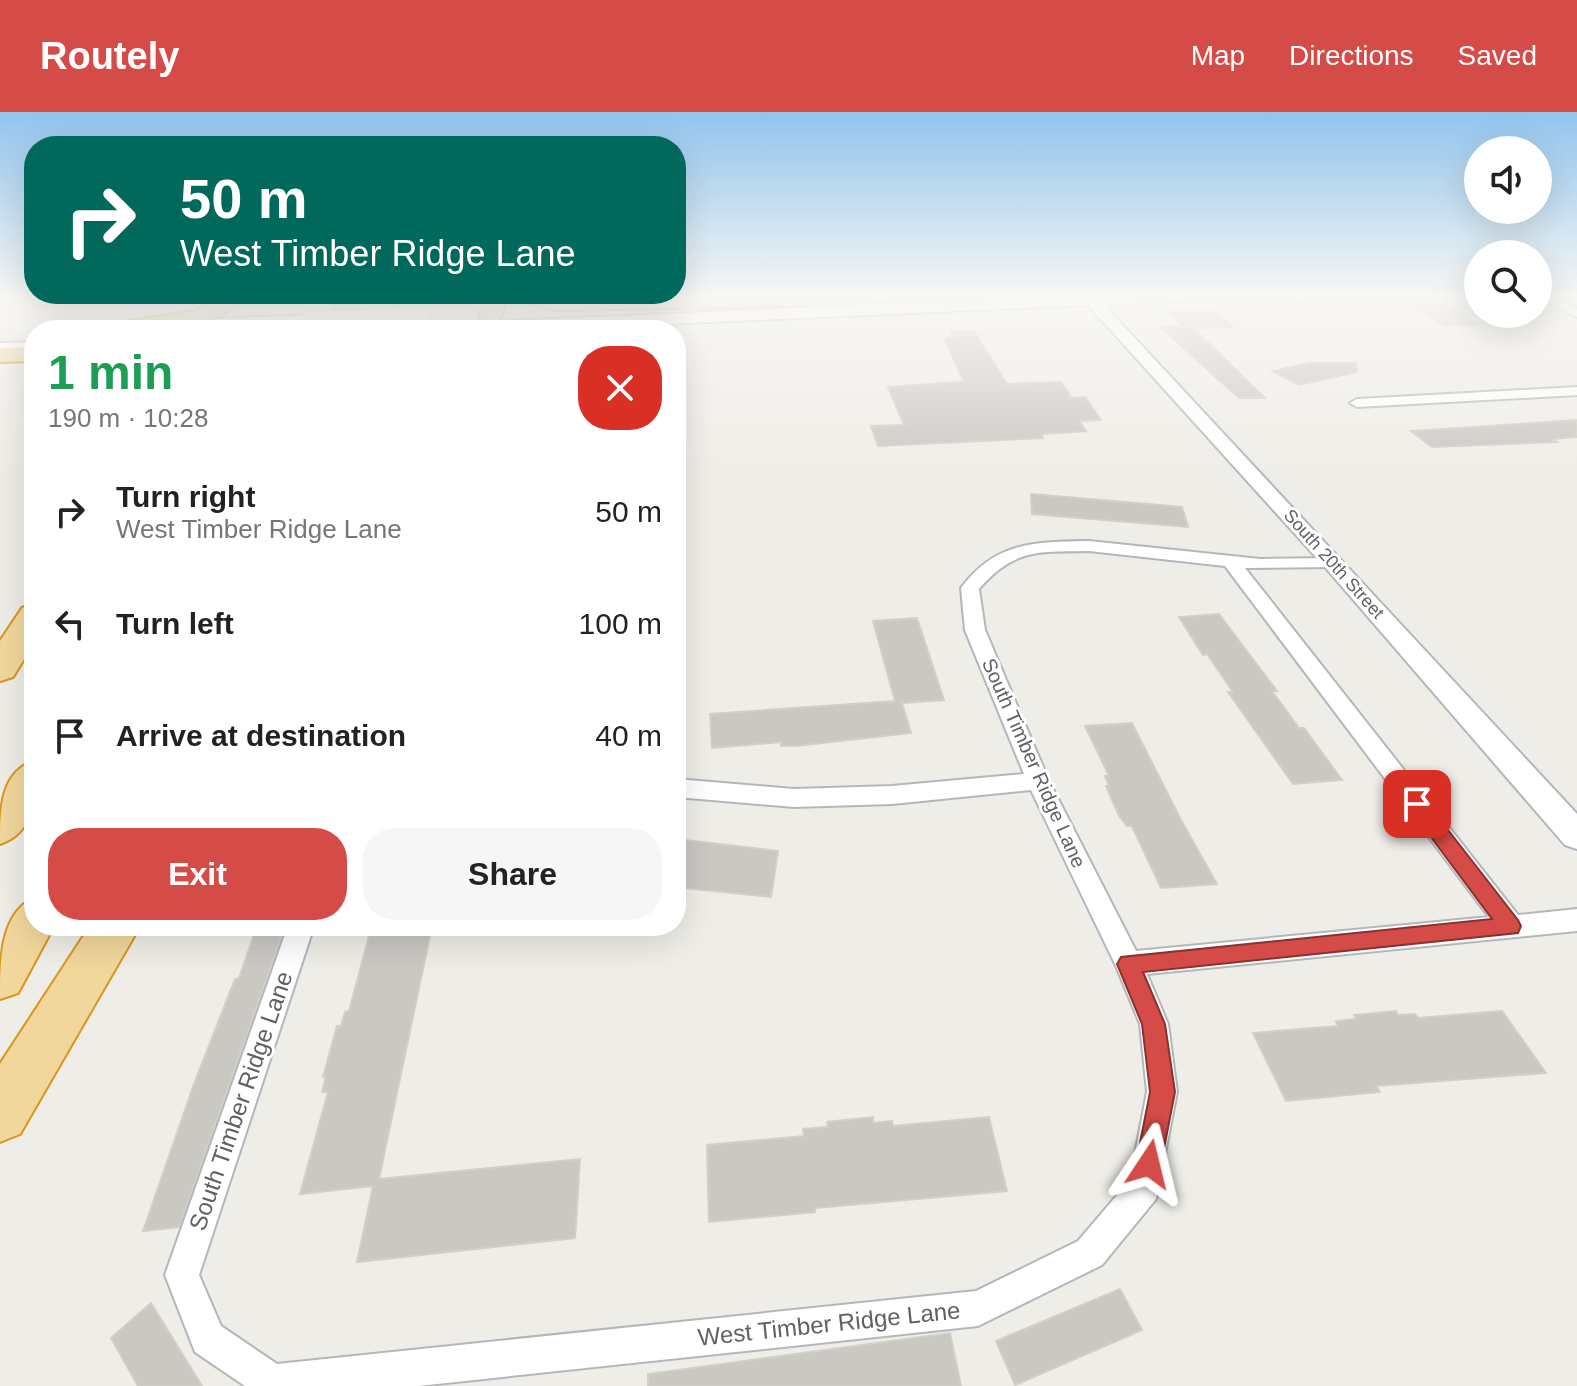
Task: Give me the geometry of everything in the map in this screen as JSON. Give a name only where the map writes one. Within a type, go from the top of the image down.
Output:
[{"type":"highway","points":[[0,669],[24,631]]},
{"type":"highway","points":[[0,827],[24,791]]},
{"type":"highway","points":[[0,977],[24,935]]},
{"type":"highway","points":[[0,1114],[110,936]]},
{"type":"main road","name":"South 20th Street","points":[[1143,354],[1577,836]]},
{"type":"street","points":[[1357,403],[1577,391]]},
{"type":"street","name":"South Timber Ridge Lane","points":[[1129,964],[1038,781],[975,630],[970,588],[993,562],[1033,547],[1089,546],[1232,560]]},
{"type":"street","points":[[1232,560],[1260,564],[1326,555]]},
{"type":"street","points":[[1232,560],[1511,926]]},
{"type":"street","points":[[686,789],[794,798],[892,795],[1038,781]]},
{"type":"street","points":[[1129,964],[1577,920]]},
{"type":"street","name":"South Timber Ridge Lane","points":[[182,1275],[298,936]]},
{"type":"street","name":"West Timber Ridge Lane","points":[[182,1275],[208,1339],[273,1383],[978,1308],[1090,1253],[1145,1188],[1162,1092],[1154,1024],[1129,964]]},
{"type":"building","points":[[951,354],[989,354],[1007,384],[1061,382],[1072,398],[1085,397],[1101,420],[1079,421],[1086,431],[1041,434],[1043,438],[878,446],[871,426],[904,425],[888,387],[964,382]]},
{"type":"building","points":[[1191,354],[1220,354],[1265,398],[1239,398]]},
{"type":"building","points":[[1310,363],[1356,363],[1357,372],[1299,385],[1272,371]]},
{"type":"building","points":[[1577,420],[1577,437],[1552,439],[1557,442],[1432,447],[1411,431]]},
{"type":"building","points":[[1031,494],[1182,507],[1188,527],[1032,514]]},
{"type":"building","points":[[1219,614],[1277,691],[1272,691],[1299,728],[1304,728],[1342,780],[1293,784],[1179,617]]},
{"type":"building","points":[[917,618],[944,700],[902,703],[911,733],[796,746],[781,746],[781,742],[712,748],[710,714],[895,701],[873,621]]},
{"type":"building","points":[[1132,723],[1217,884],[1161,888],[1132,826],[1127,826],[1119,816],[1106,786],[1109,786],[1105,776],[1109,776],[1085,726]]},
{"type":"building","points":[[686,840],[778,851],[771,897],[686,888]]},
{"type":"building","points":[[254,936],[281,936],[179,1227],[143,1231],[194,1084],[235,979],[239,978]]},
{"type":"building","points":[[369,936],[430,936],[379,1179],[580,1159],[575,1238],[357,1262],[373,1186],[300,1194],[328,1092],[322,1092],[326,1077],[323,1077],[337,1026],[341,1026],[345,1012],[349,1011]]},
{"type":"building","points":[[1396,1011],[1398,1015],[1415,1014],[1418,1018],[1502,1011],[1546,1073],[1376,1086],[1380,1092],[1286,1101],[1253,1033],[1338,1026],[1336,1021],[1356,1019],[1354,1015]]},
{"type":"building","points":[[873,1117],[873,1123],[892,1121],[893,1126],[989,1117],[1007,1191],[815,1208],[815,1212],[709,1222],[707,1145],[804,1136],[803,1129],[828,1127],[827,1122]]},
{"type":"building","points":[[1120,1289],[1142,1330],[1015,1385],[996,1341]]},
{"type":"building","points":[[151,1303],[202,1386],[138,1386],[111,1338]]},
{"type":"building","points":[[950,1333],[961,1386],[648,1386],[648,1374]]},
{"type":"route","points":[[1149,1164],[1162,1092],[1154,1024],[1129,964],[1511,926],[1417,804]]}]
